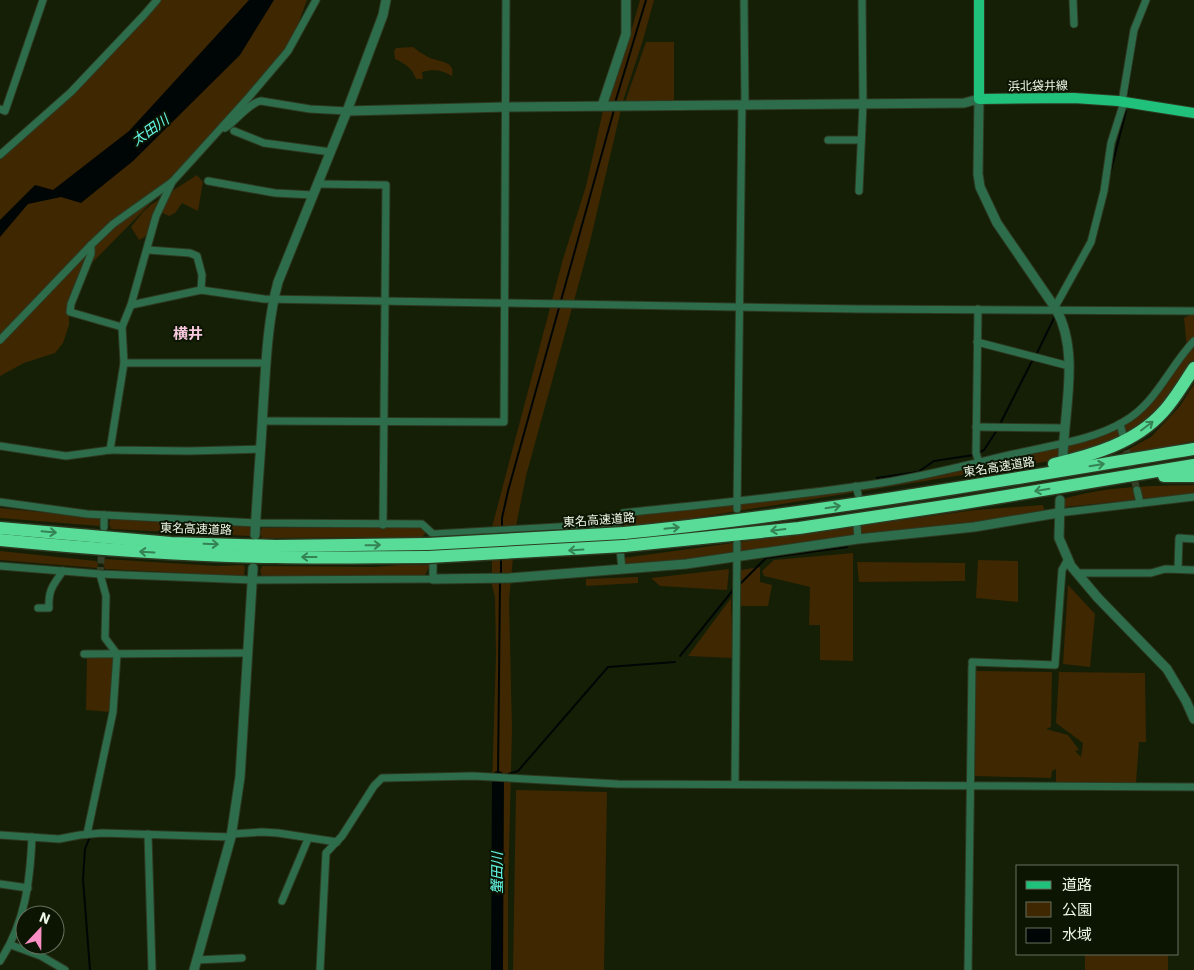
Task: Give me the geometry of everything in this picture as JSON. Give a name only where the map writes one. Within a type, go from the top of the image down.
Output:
[{"type":"highway","points":[[900,496],[979,481],[1076,459],[1116,445],[1144,429],[1159,416],[1194,368]]},
{"type":"highway","name":"東名高速道路","points":[[0,540],[117,551],[276,557],[624,533],[722,523],[1194,449]]},
{"type":"highway","name":"東名高速道路","points":[[0,528],[171,543],[276,546],[624,546],[799,528],[958,504],[1194,464]]},
{"type":"highway","points":[[1115,478],[1194,476]]},
{"type":"main road","points":[[979,0],[979,99]]},
{"type":"main road","name":"浜北袋井線","points":[[979,99],[1074,98],[1123,102],[1194,114]]},
{"type":"street","points":[[0,109],[5,110],[43,0]]},
{"type":"street","points":[[0,154],[71,92],[157,0]]},
{"type":"street","points":[[0,340],[113,224],[172,182],[217,134],[288,51],[316,0]]},
{"type":"street","points":[[255,535],[269,324],[278,282],[347,110],[383,15],[386,0]]},
{"type":"street","points":[[262,421],[504,422],[506,0]]},
{"type":"street","points":[[602,106],[626,34],[626,0]]},
{"type":"street","points":[[737,505],[744,0]]},
{"type":"street","points":[[859,192],[863,104],[862,0]]},
{"type":"street","points":[[1073,0],[1074,24]]},
{"type":"street","points":[[1056,308],[1091,242],[1104,191],[1111,143],[1123,102],[1134,30],[1146,0]]},
{"type":"street","points":[[217,134],[235,122],[255,101],[310,109],[347,110],[863,104],[964,102],[979,99],[978,174],[980,187],[997,223],[1056,308],[1062,319],[1068,340],[1069,366],[1063,457]]},
{"type":"street","points":[[234,131],[264,143],[330,152]]},
{"type":"street","points":[[828,140],[861,140]]},
{"type":"street","points":[[208,181],[275,193],[313,195]]},
{"type":"street","points":[[110,450],[124,363],[122,327],[148,250],[156,216],[172,182]]},
{"type":"street","points":[[317,184],[386,185],[383,525]]},
{"type":"street","points":[[91,245],[91,254],[70,312],[122,327]]},
{"type":"street","points":[[148,250],[190,253],[197,256],[202,275],[201,290]]},
{"type":"street","points":[[131,305],[201,290],[274,300],[858,309],[1056,308],[1194,311]]},
{"type":"street","points":[[978,309],[976,453],[979,462]]},
{"type":"street","points":[[430,545],[497,532],[611,524],[623,512],[737,505],[883,482],[1078,439],[1120,424],[1139,410],[1151,399],[1194,341]]},
{"type":"street","points":[[977,342],[1069,366]]},
{"type":"street","points":[[124,363],[266,363]]},
{"type":"street","points":[[1120,424],[1122,435]]},
{"type":"street","points":[[976,427],[1064,428]]},
{"type":"street","points":[[0,446],[66,456],[110,450],[189,451],[261,449]]},
{"type":"street","points":[[856,486],[858,494]]},
{"type":"street","points":[[1137,490],[1140,503]]},
{"type":"street","points":[[0,566],[100,574],[252,580],[510,578],[686,564],[858,540],[974,527],[1058,513],[1194,497]]},
{"type":"street","points":[[1060,500],[1058,513],[1059,538],[1068,560],[1098,598],[1167,669],[1192,713]]},
{"type":"street","points":[[0,502],[104,515],[256,523],[422,524],[430,545],[433,579]]},
{"type":"street","points":[[104,515],[104,527]]},
{"type":"street","points":[[617,519],[622,569]]},
{"type":"street","points":[[857,526],[858,540]]},
{"type":"street","points":[[1178,569],[1179,538],[1194,539]]},
{"type":"street","points":[[735,784],[737,543]]},
{"type":"street","points":[[968,970],[972,664],[1055,665],[1062,570],[1068,560]]},
{"type":"street","points":[[194,970],[231,835],[240,777],[253,568]]},
{"type":"street","points":[[1077,573],[1151,573],[1165,569],[1194,570]]},
{"type":"street","points":[[38,608],[50,608],[48,596],[51,588],[63,571]]},
{"type":"street","points":[[87,834],[113,712],[117,654],[105,638],[106,596],[100,574]]},
{"type":"street","points":[[84,654],[248,653]]},
{"type":"street","points":[[320,970],[326,853],[342,836],[374,786],[382,778],[473,776],[618,784],[1194,787]]},
{"type":"street","points":[[0,835],[60,839],[102,833],[231,835],[262,832],[337,842]]},
{"type":"street","points":[[148,834],[152,970]]},
{"type":"street","points":[[0,962],[11,945],[24,910],[28,888],[32,837]]},
{"type":"street","points":[[282,901],[308,839]]},
{"type":"street","points":[[0,884],[28,888]]},
{"type":"street","points":[[11,945],[41,956],[65,970]]},
{"type":"street","points":[[196,960],[242,958]]},
{"type":"green space","points":[[156,0],[307,0],[288,51],[189,164],[85,270],[73,285],[82,277],[69,301],[69,325],[63,343],[55,353],[24,363],[0,376],[0,160]]},
{"type":"green space","points":[[640,0],[654,0],[623,101],[589,246],[526,476],[516,526],[509,600],[512,730],[508,970],[492,970],[492,787],[496,654],[495,597],[492,585],[492,527],[563,259],[586,186],[604,106],[630,35]]},
{"type":"green space","points":[[646,42],[674,42],[674,102],[625,102]]},
{"type":"green space","points":[[413,47],[430,58],[442,61],[452,67],[452,76],[441,71],[430,71],[422,72],[423,79],[416,79],[408,67],[395,59],[394,51],[396,48]]},
{"type":"green space","points":[[197,175],[203,182],[198,211],[182,203],[175,213],[169,216],[161,212],[149,232],[139,240],[131,227],[143,212],[152,204]]},
{"type":"green space","points":[[1194,313],[1194,370],[1131,436],[1065,461],[1063,442],[1091,440],[1124,426],[1155,393],[1187,348],[1184,318]]},
{"type":"green space","points":[[1194,384],[1194,441],[1112,458],[1151,437],[1180,406]]},
{"type":"green space","points":[[1061,446],[1062,459],[632,528],[622,525],[620,520],[623,513],[845,487],[1005,461]]},
{"type":"green space","points":[[1194,485],[1194,494],[1064,507],[1060,500],[1110,489]]},
{"type":"green space","points":[[1043,505],[1045,513],[622,569],[623,558],[975,510]]},
{"type":"green space","points":[[0,508],[98,518],[101,521],[99,526],[0,518]]},
{"type":"green space","points":[[111,519],[223,526],[249,525],[251,527],[249,536],[111,529],[109,523]]},
{"type":"green space","points":[[421,526],[425,530],[425,534],[422,537],[262,538],[260,533],[262,528]]},
{"type":"green space","points":[[0,551],[96,561],[98,564],[97,568],[0,560]]},
{"type":"green space","points":[[853,553],[853,661],[820,660],[820,625],[809,625],[810,587],[764,576],[762,571],[774,560]]},
{"type":"green space","points":[[105,559],[217,566],[243,565],[245,567],[243,576],[105,569],[103,564]]},
{"type":"green space","points":[[978,560],[1018,561],[1018,602],[976,598]]},
{"type":"green space","points":[[857,562],[965,563],[965,581],[859,582]]},
{"type":"green space","points":[[430,565],[425,575],[406,577],[262,576],[260,571],[262,566],[374,567]]},
{"type":"green space","points":[[760,567],[760,582],[772,585],[768,606],[741,606],[741,570]]},
{"type":"green space","points":[[729,569],[727,590],[660,586],[651,578]]},
{"type":"green space","points":[[638,577],[638,583],[586,586],[586,579]]},
{"type":"green space","points":[[1068,585],[1095,614],[1090,667],[1063,664]]},
{"type":"green space","points":[[731,598],[733,658],[688,656]]},
{"type":"green space","points":[[87,657],[114,658],[110,712],[86,710]]},
{"type":"green space","points":[[976,671],[1052,672],[1051,727],[1046,729],[1068,735],[1079,750],[1075,751],[1081,757],[1083,743],[1056,723],[1059,672],[1145,673],[1146,742],[1139,742],[1136,783],[1056,782],[1056,769],[1052,771],[1051,778],[975,776]]},
{"type":"green space","points":[[516,790],[607,792],[604,970],[513,970]]},
{"type":"green space","points":[[1085,955],[1168,955],[1168,970],[1085,970]]},
{"type":"water","name":"太田川","points":[[249,0],[274,0],[240,55],[133,161],[81,203],[61,197],[28,204],[0,237],[0,220],[35,185],[53,190],[129,131]]},
{"type":"waterway","points":[[615,103],[646,0]]},
{"type":"waterway","points":[[1127,95],[1140,23]]},
{"type":"waterway","points":[[502,528],[502,518],[508,491],[614,110]]},
{"type":"waterway","points":[[1110,174],[1126,111]]},
{"type":"waterway","points":[[1059,308],[1063,299]]},
{"type":"waterway","points":[[1036,355],[1056,314]]},
{"type":"waterway","points":[[999,426],[1033,359]]},
{"type":"waterway","points":[[978,453],[984,450],[997,430]]},
{"type":"waterway","points":[[877,478],[918,472],[934,461],[974,455]]},
{"type":"waterway","points":[[739,585],[766,558],[847,547]]},
{"type":"waterway","points":[[501,558],[501,575]]},
{"type":"waterway","points":[[498,775],[500,580]]},
{"type":"waterway","points":[[680,656],[733,590]]},
{"type":"waterway","points":[[505,775],[518,771],[608,667],[675,662]]},
{"type":"waterway","name":"蟹田川","points":[[497,970],[498,777]]},
{"type":"waterway","points":[[89,839],[85,849],[83,879],[90,970]]},
{"type":"tunnel","points":[[1124,440],[1137,490]]},
{"type":"tunnel","points":[[100,574],[102,547]]},
{"type":"district","name":"横井","points":[[188,334]]}]
